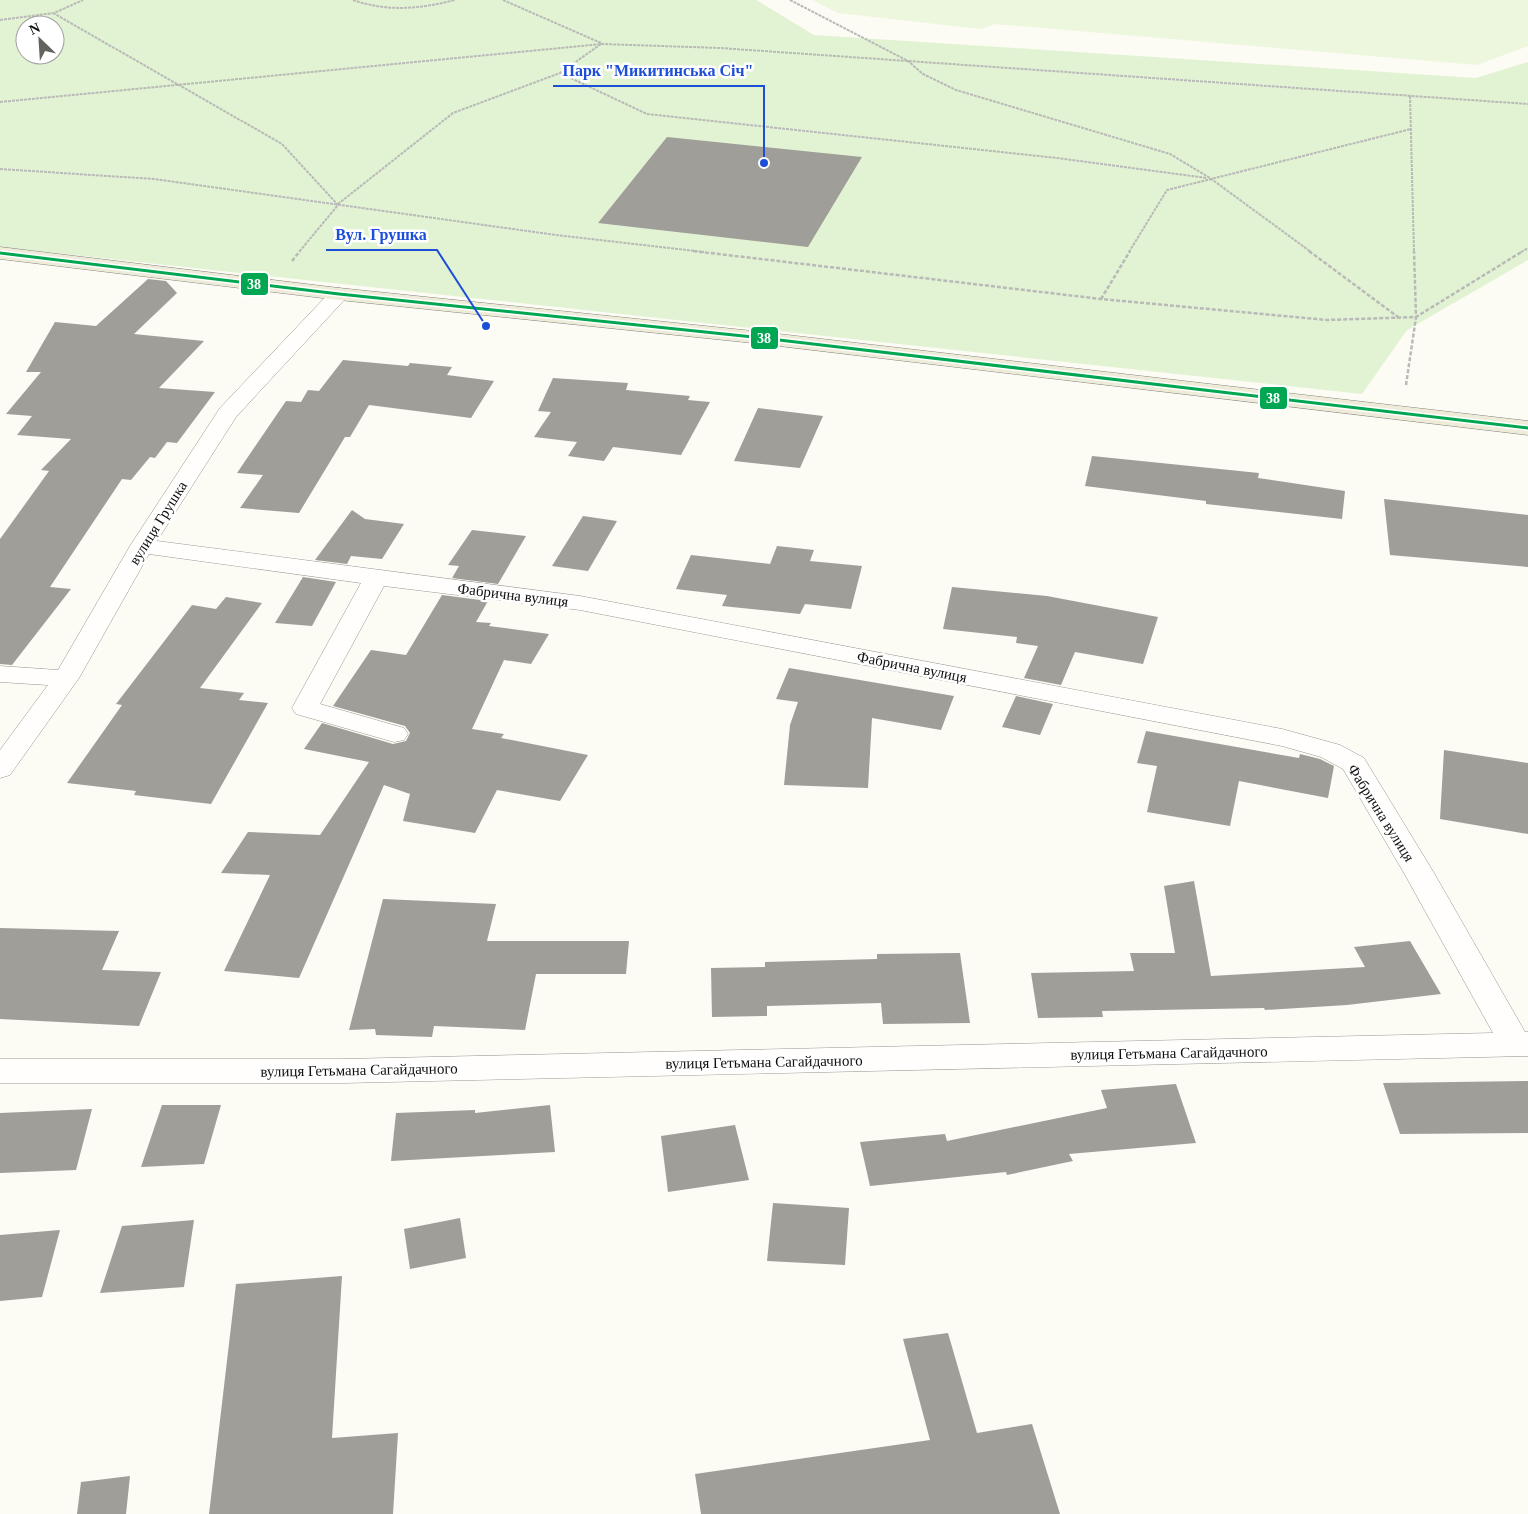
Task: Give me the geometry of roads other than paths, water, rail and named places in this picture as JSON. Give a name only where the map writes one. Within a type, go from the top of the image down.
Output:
[{"type":"main road","points":[[0,253],[339,294],[753,337],[1528,428]]},
{"type":"street","name":"вулиця Грушка","points":[[0,770],[66,678],[142,546],[228,413],[339,294]]},
{"type":"street","name":"Фабрична вулиця","points":[[142,546],[376,578],[580,603],[1237,729],[1316,747],[1346,757],[1354,764],[1522,1044]]},
{"type":"street","points":[[376,578],[305,708],[394,734]]},
{"type":"street","points":[[0,674],[66,678]]},
{"type":"street","name":"вулиця Гетьмана Сагайдачного","points":[[0,1071],[343,1071],[1522,1044]]},
{"type":"place","name":"Парк \"Микитинська Січ\"","points":[[764,163]]},
{"type":"place","name":"Вул. Грушка","points":[[486,326]]}]
